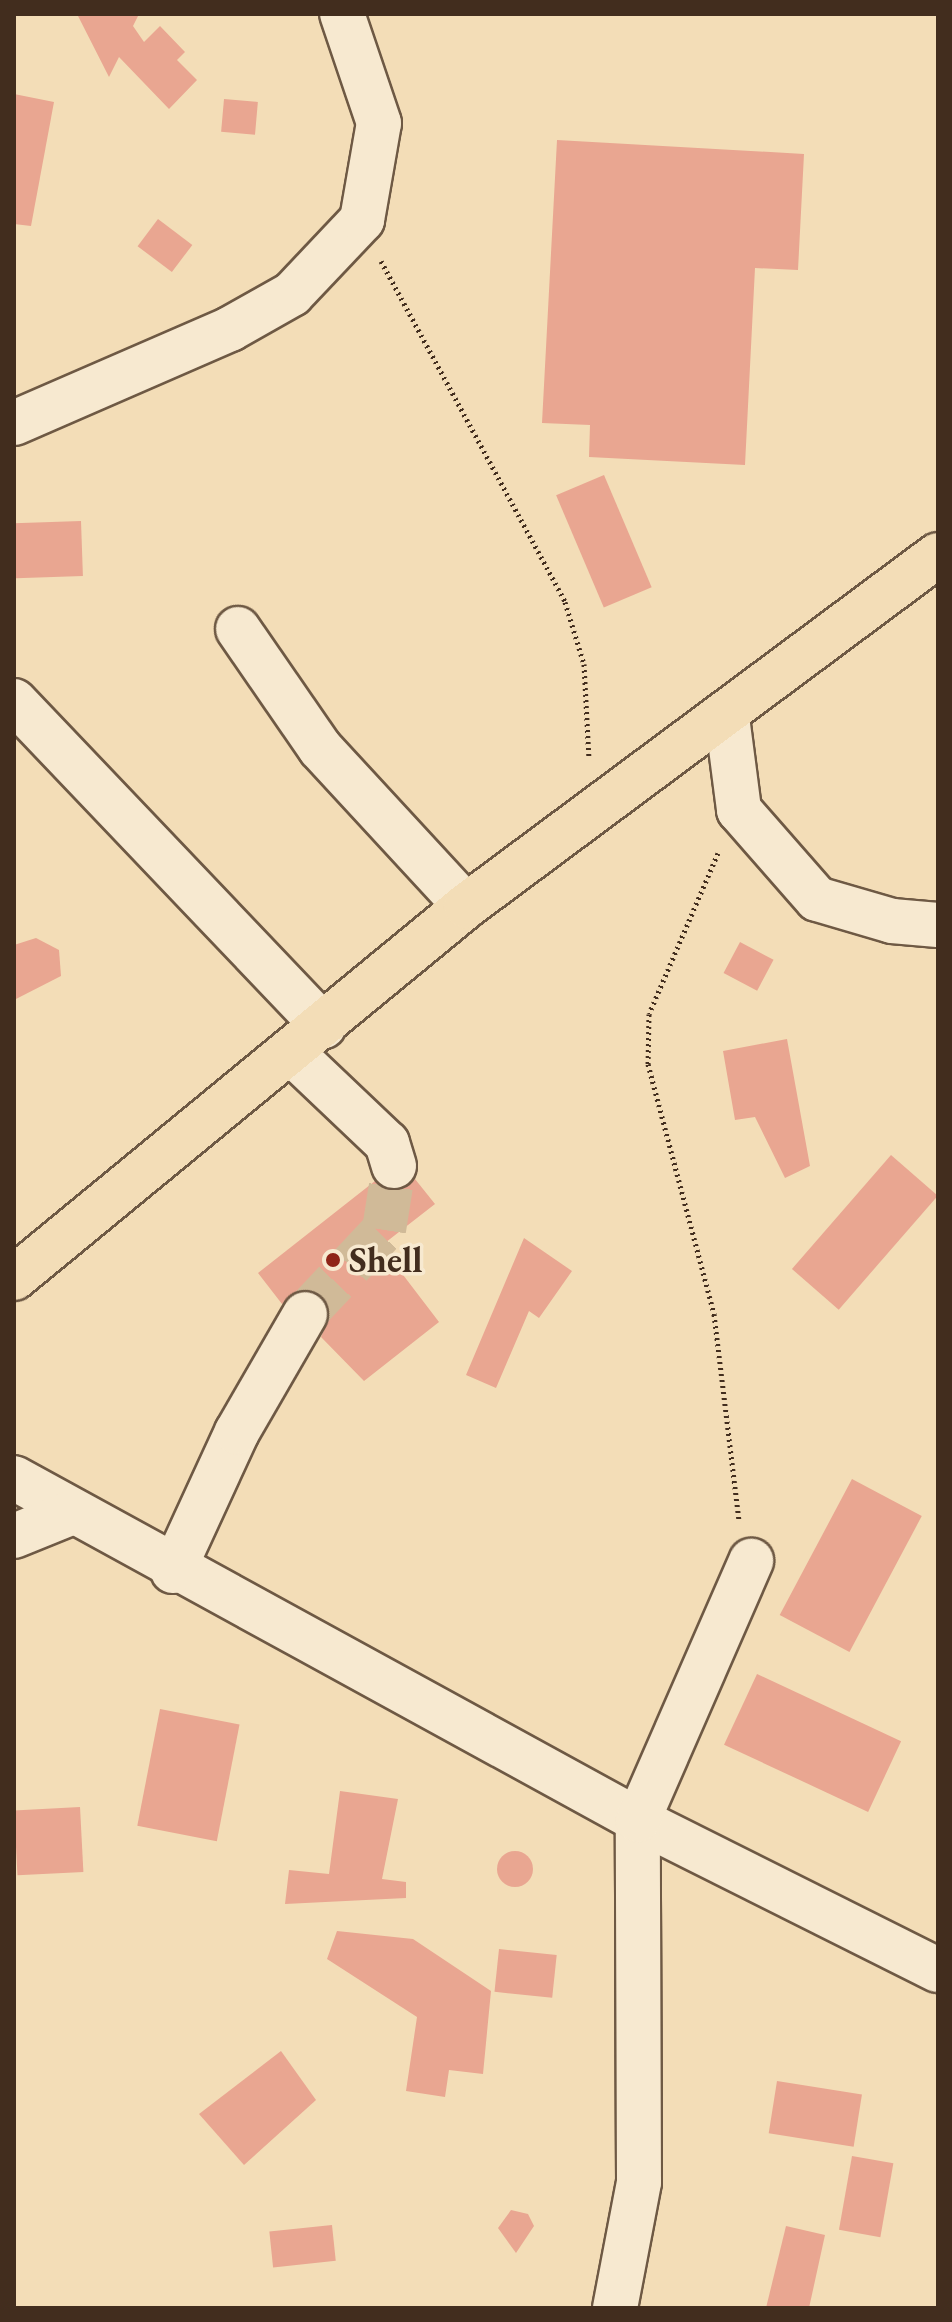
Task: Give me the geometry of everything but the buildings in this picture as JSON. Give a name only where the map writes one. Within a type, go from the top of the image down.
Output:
[{"type":"main road","points":[[14,1278],[466,906],[727,717],[938,555]]},
{"type":"street","points":[[14,423],[230,329],[292,294],[362,220],[379,123],[342,14]]},
{"type":"street","points":[[238,629],[320,748],[466,906]]},
{"type":"street","points":[[14,701],[308,1039],[387,1143],[394,1166]]},
{"type":"street","points":[[727,717],[739,810],[817,899],[892,921],[938,925]]},
{"type":"street","points":[[173,1571],[237,1432],[305,1314]]},
{"type":"street","points":[[14,1478],[68,1514],[638,1820],[938,1970]]},
{"type":"street","points":[[14,1536],[68,1514]]},
{"type":"street","points":[[615,2308],[639,2182],[638,1820],[751,1561]]},
{"type":"path","points":[[362,220],[565,602],[584,664],[583,722],[598,812]]},
{"type":"path","points":[[739,810],[666,963],[649,1014],[648,1064],[714,1314],[732,1498],[751,1561]]},
{"type":"tunnel","points":[[305,1314],[384,1230],[394,1166]]},
{"type":"place","name":"Shell","points":[[333,1260]]}]
